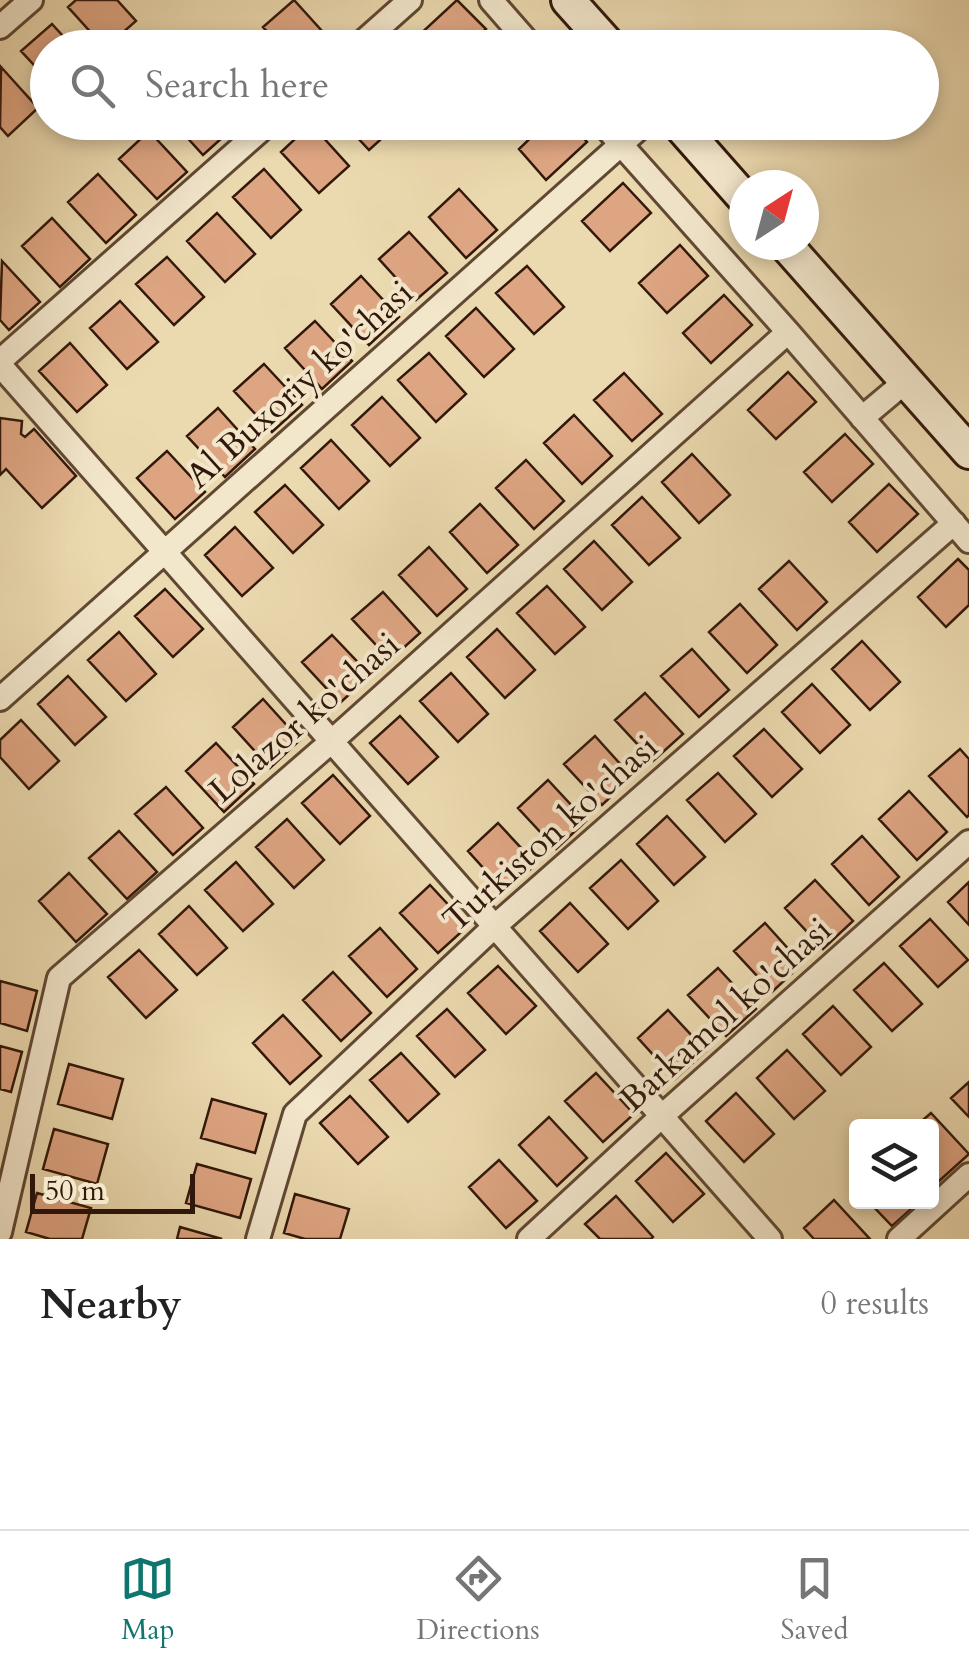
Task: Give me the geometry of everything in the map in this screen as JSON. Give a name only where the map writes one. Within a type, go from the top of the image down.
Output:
[{"type":"street","points":[[0,27],[30,0]]},
{"type":"street","points":[[376,30],[410,0]]},
{"type":"street","points":[[491,0],[518,30]]},
{"type":"street","points":[[568,0],[594,30]]},
{"type":"street","points":[[250,140],[0,362],[770,1239]]},
{"type":"street","points":[[617,140],[962,532]]},
{"type":"street","name":"Al Buxoriy ko'chasi","points":[[0,698],[628,140]]},
{"type":"street","points":[[694,140],[729,181]]},
{"type":"street","points":[[799,260],[969,452]]},
{"type":"street","name":"Lolazor ko'chasi","points":[[0,1232],[59,978],[332,741],[788,332]]},
{"type":"street","points":[[862,418],[906,381]]},
{"type":"street","name":"Turkiston ko'chasi","points":[[258,1239],[294,1114],[495,926],[962,532]]},
{"type":"street","name":"Barkamol ko'chasi","points":[[529,1239],[969,842]]},
{"type":"street","points":[[900,1239],[969,1175]]},
{"type":"building","points":[[76,0],[117,0],[136,21],[126,30],[89,30],[68,7]]},
{"type":"building","points":[[294,0],[321,30],[266,30],[263,27]]},
{"type":"building","points":[[457,0],[486,29],[485,30],[425,30]]},
{"type":"building","points":[[30,43],[30,61],[21,51]]},
{"type":"building","points":[[1,67],[30,99],[30,115],[8,136],[0,127]]},
{"type":"building","points":[[139,140],[157,140],[187,172],[157,199],[119,159]]},
{"type":"building","points":[[189,140],[220,140],[203,155]]},
{"type":"building","points":[[294,140],[325,140],[349,166],[319,193],[281,152]]},
{"type":"building","points":[[360,140],[380,140],[369,150]]},
{"type":"building","points":[[528,140],[587,142],[546,180],[519,149]]},
{"type":"building","points":[[264,169],[301,210],[271,238],[233,197]]},
{"type":"building","points":[[98,174],[136,215],[106,243],[68,202]]},
{"type":"building","points":[[623,183],[651,213],[610,251],[582,221]]},
{"type":"building","points":[[459,189],[497,230],[466,258],[429,217]]},
{"type":"building","points":[[217,213],[255,254],[225,282],[187,241]]},
{"type":"building","points":[[52,218],[90,259],[60,287],[22,246]]},
{"type":"building","points":[[409,232],[447,273],[416,300],[379,259]]},
{"type":"building","points":[[680,245],[708,276],[667,313],[639,283]]},
{"type":"building","points":[[167,257],[204,297],[174,325],[136,284]]},
{"type":"building","points":[[2,261],[40,302],[9,330],[0,320]]},
{"type":"building","points":[[527,266],[564,307],[534,334],[496,293]]},
{"type":"building","points":[[361,276],[399,317],[369,345],[331,304]]},
{"type":"building","points":[[724,295],[752,325],[711,363],[683,333]]},
{"type":"building","points":[[120,301],[158,342],[127,369],[90,328]]},
{"type":"building","points":[[476,308],[514,349],[484,377],[446,336]]},
{"type":"building","points":[[315,321],[352,361],[322,389],[285,348]]},
{"type":"building","points":[[70,343],[107,385],[77,412],[39,371]]},
{"type":"building","points":[[429,353],[466,394],[436,422],[398,380]]},
{"type":"building","points":[[264,364],[302,405],[272,432],[234,391]]},
{"type":"building","points":[[788,372],[816,402],[776,439],[748,410]]},
{"type":"building","points":[[624,373],[662,414],[632,441],[594,400]]},
{"type":"building","points":[[382,397],[420,438],[390,466],[352,425]]},
{"type":"building","points":[[218,408],[255,449],[225,477],[187,436]]},
{"type":"building","points":[[574,415],[612,456],[582,484],[544,443]]},
{"type":"building","points":[[0,418],[22,421],[21,434],[25,437],[34,429],[76,476],[42,508],[6,469],[0,475]]},
{"type":"building","points":[[845,434],[873,464],[832,502],[804,472]]},
{"type":"building","points":[[331,440],[369,481],[339,509],[301,468]]},
{"type":"building","points":[[167,451],[205,492],[175,519],[137,478]]},
{"type":"building","points":[[692,454],[730,495],[699,523],[662,482]]},
{"type":"building","points":[[526,460],[564,501],[534,529],[496,488]]},
{"type":"building","points":[[889,484],[918,514],[877,552],[849,522]]},
{"type":"building","points":[[285,485],[323,525],[293,553],[255,512]]},
{"type":"building","points":[[642,497],[680,538],[649,565],[612,525]]},
{"type":"building","points":[[480,504],[518,545],[487,573],[450,532]]},
{"type":"building","points":[[235,527],[273,568],[242,596],[205,555]]},
{"type":"building","points":[[594,541],[632,582],[602,610],[564,569]]},
{"type":"building","points":[[429,547],[467,589],[437,616],[399,575]]},
{"type":"building","points":[[958,559],[969,570],[969,605],[946,627],[918,597]]},
{"type":"building","points":[[789,561],[827,602],[797,630],[759,589]]},
{"type":"building","points":[[547,586],[585,627],[555,654],[517,613]]},
{"type":"building","points":[[165,589],[203,629],[173,657],[135,616]]},
{"type":"building","points":[[383,592],[420,633],[390,660],[352,619]]},
{"type":"building","points":[[740,604],[777,645],[747,673],[709,632]]},
{"type":"building","points":[[497,629],[535,670],[505,698],[467,657]]},
{"type":"building","points":[[119,632],[156,674],[126,701],[88,660]]},
{"type":"building","points":[[332,635],[370,675],[340,703],[302,662]]},
{"type":"building","points":[[862,641],[900,682],[870,710],[832,669]]},
{"type":"building","points":[[692,649],[729,690],[699,717],[661,676]]},
{"type":"building","points":[[451,673],[488,714],[458,742],[420,701]]},
{"type":"building","points":[[68,676],[106,717],[75,745],[38,704]]},
{"type":"building","points":[[812,684],[850,725],[820,753],[782,712]]},
{"type":"building","points":[[645,693],[683,734],[653,761],[615,720]]},
{"type":"building","points":[[263,699],[300,740],[270,768],[233,727]]},
{"type":"building","points":[[400,716],[438,757],[408,784],[370,743]]},
{"type":"building","points":[[21,720],[59,761],[29,789],[0,757],[0,740]]},
{"type":"building","points":[[764,729],[802,769],[772,797],[734,756]]},
{"type":"building","points":[[595,736],[632,777],[602,805],[564,764]]},
{"type":"building","points":[[216,743],[254,784],[224,812],[186,771]]},
{"type":"building","points":[[960,749],[969,759],[967,817],[929,776]]},
{"type":"building","points":[[718,773],[756,814],[725,842],[687,800]]},
{"type":"building","points":[[333,775],[370,816],[340,844],[302,803]]},
{"type":"building","points":[[548,780],[586,821],[556,849],[518,808]]},
{"type":"building","points":[[166,787],[203,828],[173,855],[135,814]]},
{"type":"building","points":[[909,791],[947,832],[917,860],[879,819]]},
{"type":"building","points":[[667,816],[705,857],[674,885],[637,844]]},
{"type":"building","points":[[287,819],[324,860],[294,888],[256,847]]},
{"type":"building","points":[[498,823],[536,864],[505,892],[468,851]]},
{"type":"building","points":[[119,831],[157,872],[127,899],[89,858]]},
{"type":"building","points":[[862,836],[899,877],[869,905],[832,864]]},
{"type":"building","points":[[621,860],[658,901],[628,929],[590,888]]},
{"type":"building","points":[[236,862],[273,904],[243,931],[205,890]]},
{"type":"building","points":[[69,873],[107,914],[76,942],[39,901]]},
{"type":"building","points":[[815,880],[853,921],[823,949],[785,908]]},
{"type":"building","points":[[969,882],[969,925],[948,902]]},
{"type":"building","points":[[430,885],[468,926],[438,953],[400,913]]},
{"type":"building","points":[[570,903],[608,944],[578,972],[540,931]]},
{"type":"building","points":[[189,906],[227,948],[197,975],[159,934]]},
{"type":"building","points":[[930,919],[968,960],[938,987],[900,946]]},
{"type":"building","points":[[765,923],[802,964],[772,992],[734,951]]},
{"type":"building","points":[[380,928],[417,969],[387,997],[349,956]]},
{"type":"building","points":[[139,950],[177,990],[146,1018],[108,977]]},
{"type":"building","points":[[884,963],[922,1004],[892,1031],[854,990]]},
{"type":"building","points":[[498,966],[536,1006],[506,1034],[468,993]]},
{"type":"building","points":[[718,968],[756,1009],[726,1036],[688,995]]},
{"type":"building","points":[[333,972],[371,1013],[341,1041],[303,1000]]},
{"type":"building","points":[[0,981],[37,991],[27,1031],[0,1023]]},
{"type":"building","points":[[833,1006],[871,1047],[841,1075],[803,1034]]},
{"type":"building","points":[[447,1009],[485,1050],[455,1077],[417,1036]]},
{"type":"building","points":[[668,1010],[706,1051],[675,1079],[638,1038]]},
{"type":"building","points":[[283,1015],[321,1056],[290,1084],[253,1043]]},
{"type":"building","points":[[0,1046],[22,1052],[11,1092],[0,1089]]},
{"type":"building","points":[[787,1050],[825,1091],[794,1119],[757,1078]]},
{"type":"building","points":[[401,1053],[439,1094],[408,1122],[370,1080]]},
{"type":"building","points":[[69,1064],[123,1079],[112,1119],[58,1104]]},
{"type":"building","points":[[596,1073],[634,1114],[603,1142],[565,1101]]},
{"type":"building","points":[[969,1082],[969,1117],[951,1098]]},
{"type":"building","points":[[736,1093],[774,1134],[744,1162],[706,1121]]},
{"type":"building","points":[[350,1096],[388,1137],[358,1164],[320,1123]]},
{"type":"building","points":[[212,1099],[266,1114],[255,1153],[201,1138]]},
{"type":"building","points":[[549,1117],[587,1158],[557,1186],[519,1145]]},
{"type":"building","points":[[939,1122],[969,1154],[939,1181]]},
{"type":"building","points":[[54,1129],[108,1144],[97,1184],[43,1169]]},
{"type":"building","points":[[666,1153],[704,1194],[673,1222],[636,1181]]},
{"type":"building","points":[[499,1160],[537,1201],[506,1228],[469,1187]]},
{"type":"building","points":[[197,1164],[251,1179],[240,1218],[186,1203]]},
{"type":"building","points":[[37,1193],[91,1208],[82,1239],[50,1239],[26,1232]]},
{"type":"building","points":[[295,1194],[349,1209],[340,1239],[305,1239],[284,1233]]},
{"type":"building","points":[[616,1196],[651,1239],[600,1239],[585,1224]]},
{"type":"building","points":[[834,1200],[870,1239],[814,1239],[804,1228]]},
{"type":"building","points":[[876,1209],[911,1209],[892,1226]]},
{"type":"building","points":[[180,1227],[222,1239],[177,1239]]}]
